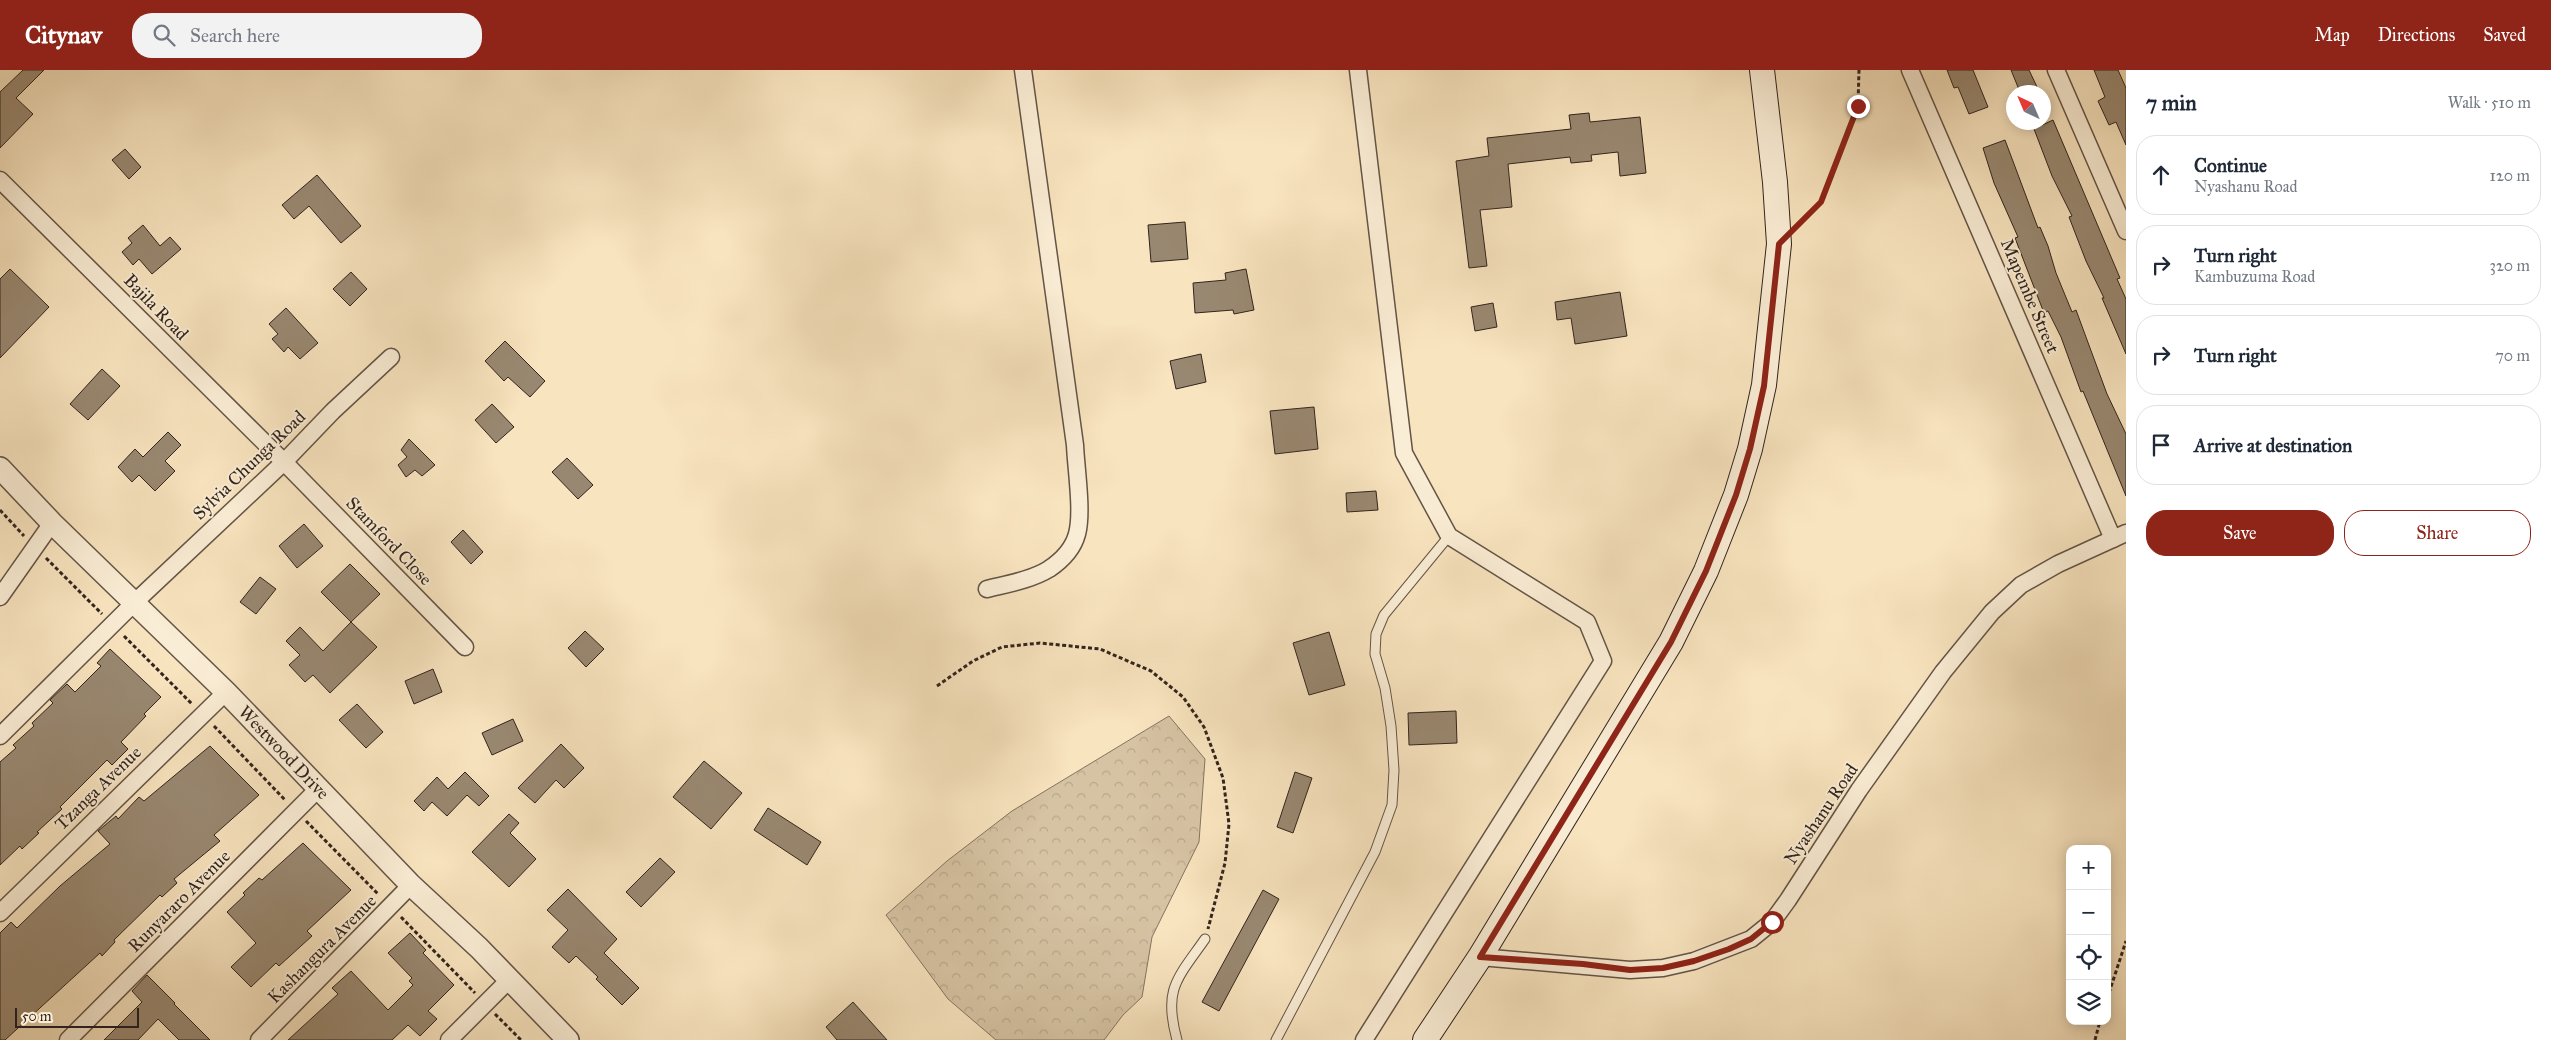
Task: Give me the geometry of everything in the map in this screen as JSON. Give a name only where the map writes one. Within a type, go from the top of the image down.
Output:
[{"type":"main road","points":[[1425,1040],[1480,957],[1671,642],[1706,571],[1736,495],[1750,449],[1764,386],[1779,244],[1774,172],[1762,70]]},
{"type":"street","points":[[987,590],[1029,578],[1048,570],[1066,555],[1077,534],[1078,502],[1075,445],[1023,70]]},
{"type":"street","points":[[1358,70],[1404,452],[1449,536],[1587,622],[1602,662],[1364,1040]]},
{"type":"street","name":"Mapembe Street","points":[[1910,70],[2119,536]]},
{"type":"street","points":[[2056,70],[2126,231]]},
{"type":"street","name":"Bajila Road","points":[[0,180],[284,462]]},
{"type":"street","name":"Sylvia Chunga Road","points":[[0,736],[134,602],[284,462],[333,411],[391,357]]},
{"type":"street","name":"Stamford Close","points":[[284,462],[466,647]]},
{"type":"street","name":"Westwood Drive","points":[[0,468],[52,523],[226,692],[411,885],[510,979],[568,1040]]},
{"type":"street","points":[[0,596],[52,523]]},
{"type":"street","name":"Nyashanu Road","points":[[1480,957],[1583,964],[1630,970],[1663,968],[1694,961],[1751,939],[1772,922],[1898,735],[1943,672],[1992,612],[2022,585],[2058,564],[2119,536]]},
{"type":"street","name":"Tzanga Avenue","points":[[0,913],[226,692]]},
{"type":"street","name":"Runyararo Avenue","points":[[68,1040],[318,789]]},
{"type":"street","name":"Kashangura Avenue","points":[[259,1040],[392,907],[411,885]]},
{"type":"street","points":[[449,1040],[510,979]]},
{"type":"lane","points":[[1276,1040],[1375,852],[1392,805],[1394,770],[1391,726],[1385,688],[1375,654],[1376,634],[1384,615],[1449,536]]},
{"type":"lane","points":[[1177,1040],[1170,1001],[1174,986],[1205,939]]},
{"type":"path","points":[[1779,244],[1821,202],[1858,106],[1859,70]]},
{"type":"path","points":[[0,510],[34,547],[202,714],[521,1040]]},
{"type":"path","points":[[937,686],[973,661],[1002,647],[1040,643],[1100,649],[1151,671],[1184,697],[1204,727],[1223,778],[1229,824],[1225,863],[1216,906],[1205,939]]},
{"type":"path","points":[[2111,987],[2126,941]]},
{"type":"path","points":[[2095,1040],[2099,1025]]},
{"type":"green space","points":[[1169,716],[1205,759],[1199,842],[1152,937],[1142,997],[1123,1015],[1104,1040],[996,1040],[948,999],[886,915],[947,861],[1012,811]]},
{"type":"building","points":[[23,70],[44,70],[16,98],[33,114],[0,148],[0,92]]},
{"type":"building","points":[[1947,70],[1973,70],[1988,107],[1969,114],[1958,87],[1954,88]]},
{"type":"building","points":[[2011,70],[2029,70],[2036,85],[2017,85]]},
{"type":"building","points":[[2094,70],[2118,70],[2126,88],[2126,145],[2116,122],[2109,125],[2098,101],[2105,97]]},
{"type":"building","points":[[1589,113],[1590,122],[1640,117],[1646,173],[1620,176],[1618,152],[1591,155],[1592,161],[1571,163],[1570,157],[1508,164],[1512,207],[1480,210],[1487,266],[1469,268],[1456,161],[1489,156],[1487,138],[1571,129],[1569,115]]},
{"type":"building","points":[[2053,120],[2120,278],[2117,279],[2126,299],[2126,354],[2102,298],[2104,298],[2086,261],[2069,217],[2072,216],[2052,176],[2034,130],[2051,130],[2051,121]]},
{"type":"building","points":[[2005,140],[2038,228],[2040,227],[2048,246],[2056,273],[2072,312],[2076,310],[2107,394],[2126,434],[2126,496],[2083,391],[2081,392],[2061,337],[2048,311],[2044,313],[2015,238],[2018,237],[1994,183],[1983,148]]},
{"type":"building","points":[[125,149],[141,167],[129,179],[112,160]]},
{"type":"building","points":[[317,175],[361,226],[341,243],[309,206],[294,219],[282,205]]},
{"type":"building","points":[[1185,222],[1188,259],[1151,262],[1148,225]]},
{"type":"building","points":[[143,225],[160,246],[170,237],[181,249],[152,274],[139,259],[133,265],[122,252],[132,243],[128,238]]},
{"type":"building","points":[[10,269],[49,307],[0,358],[0,279]]},
{"type":"building","points":[[1246,269],[1254,310],[1234,314],[1233,310],[1195,313],[1193,283],[1226,280],[1225,273]]},
{"type":"building","points":[[351,272],[367,289],[350,306],[333,289]]},
{"type":"building","points":[[1620,292],[1627,336],[1575,344],[1571,318],[1557,320],[1555,302]]},
{"type":"building","points":[[1493,303],[1497,327],[1475,331],[1471,307]]},
{"type":"building","points":[[286,308],[318,343],[300,359],[288,347],[284,352],[272,339],[278,334],[269,324]]},
{"type":"building","points":[[505,341],[545,381],[530,397],[508,377],[504,381],[485,361]]},
{"type":"building","points":[[1201,354],[1206,382],[1176,389],[1170,361]]},
{"type":"building","points":[[102,369],[120,386],[88,420],[70,404]]},
{"type":"building","points":[[492,404],[514,427],[496,443],[475,420]]},
{"type":"building","points":[[1314,407],[1318,449],[1275,454],[1270,411]]},
{"type":"building","points":[[168,432],[181,445],[165,461],[175,471],[155,491],[139,475],[132,482],[118,467],[135,449],[143,457]]},
{"type":"building","points":[[409,439],[435,465],[422,476],[415,470],[406,477],[398,465],[407,457],[401,450]]},
{"type":"building","points":[[567,458],[593,485],[578,499],[552,472]]},
{"type":"building","points":[[1376,491],[1378,510],[1347,512],[1346,493]]},
{"type":"building","points":[[304,524],[323,546],[297,568],[279,546]]},
{"type":"building","points":[[463,530],[483,552],[471,564],[451,542]]},
{"type":"building","points":[[350,564],[380,594],[351,622],[321,592]]},
{"type":"building","points":[[260,577],[276,589],[256,614],[240,602]]},
{"type":"building","points":[[351,622],[377,647],[330,693],[313,675],[305,682],[289,665],[300,655],[286,641],[300,627],[323,651]]},
{"type":"building","points":[[585,631],[604,649],[586,667],[568,648]]},
{"type":"building","points":[[1329,632],[1345,685],[1309,695],[1293,643]]},
{"type":"building","points":[[110,649],[161,697],[121,742],[128,749],[112,765],[107,760],[60,807],[62,809],[37,832],[39,833],[22,849],[20,846],[0,865],[0,762],[16,748],[13,745],[34,726],[32,723],[53,703],[50,700],[67,684],[75,692],[101,666],[97,663]]},
{"type":"building","points":[[433,669],[442,692],[414,704],[405,681]]},
{"type":"building","points":[[357,704],[383,732],[366,748],[339,720]]},
{"type":"building","points":[[1456,711],[1457,743],[1409,745],[1408,713]]},
{"type":"building","points":[[513,719],[523,741],[492,755],[482,733]]},
{"type":"building","points":[[561,744],[584,768],[564,788],[556,780],[535,803],[518,788]]},
{"type":"building","points":[[210,746],[259,795],[214,835],[220,841],[174,879],[177,883],[162,897],[160,895],[114,940],[115,942],[102,956],[100,953],[5,1040],[0,1040],[0,933],[11,922],[17,928],[60,886],[110,844],[98,831],[116,816],[118,819],[139,797],[144,801]]},
{"type":"building","points":[[704,761],[742,793],[711,829],[673,797]]},
{"type":"building","points":[[465,772],[489,796],[479,806],[467,795],[447,816],[432,802],[424,811],[414,801],[437,777],[448,789]]},
{"type":"building","points":[[1295,772],[1312,778],[1293,833],[1277,827]]},
{"type":"building","points":[[768,808],[821,842],[807,865],[754,830]]},
{"type":"building","points":[[509,814],[519,823],[510,833],[536,859],[509,887],[472,852]]},
{"type":"building","points":[[303,843],[351,890],[307,931],[312,936],[279,966],[276,963],[251,987],[231,967],[256,943],[227,912],[259,878],[262,880]]},
{"type":"building","points":[[660,858],[675,872],[641,907],[626,892]]},
{"type":"building","points":[[568,889],[617,939],[604,953],[639,988],[622,1005],[596,979],[598,977],[576,956],[569,963],[552,947],[568,930],[547,910]]},
{"type":"building","points":[[1263,890],[1279,899],[1219,1011],[1202,1002]]},
{"type":"building","points":[[410,933],[426,950],[423,953],[454,985],[428,1011],[437,1019],[420,1036],[408,1025],[392,1040],[288,1040],[338,994],[332,988],[351,971],[388,1010],[413,985],[409,981],[412,978],[388,953]]},
{"type":"building","points":[[147,975],[210,1040],[179,1040],[158,1019],[138,1040],[104,1040],[142,1002],[132,991]]},
{"type":"building","points":[[853,1002],[887,1040],[837,1040],[826,1027]]},
{"type":"route","points":[[1772,922],[1751,939],[1729,949],[1694,961],[1663,968],[1630,970],[1583,964],[1480,957],[1671,642],[1706,571],[1736,495],[1750,449],[1764,386],[1773,316],[1779,244],[1821,202],[1858,106]]}]
